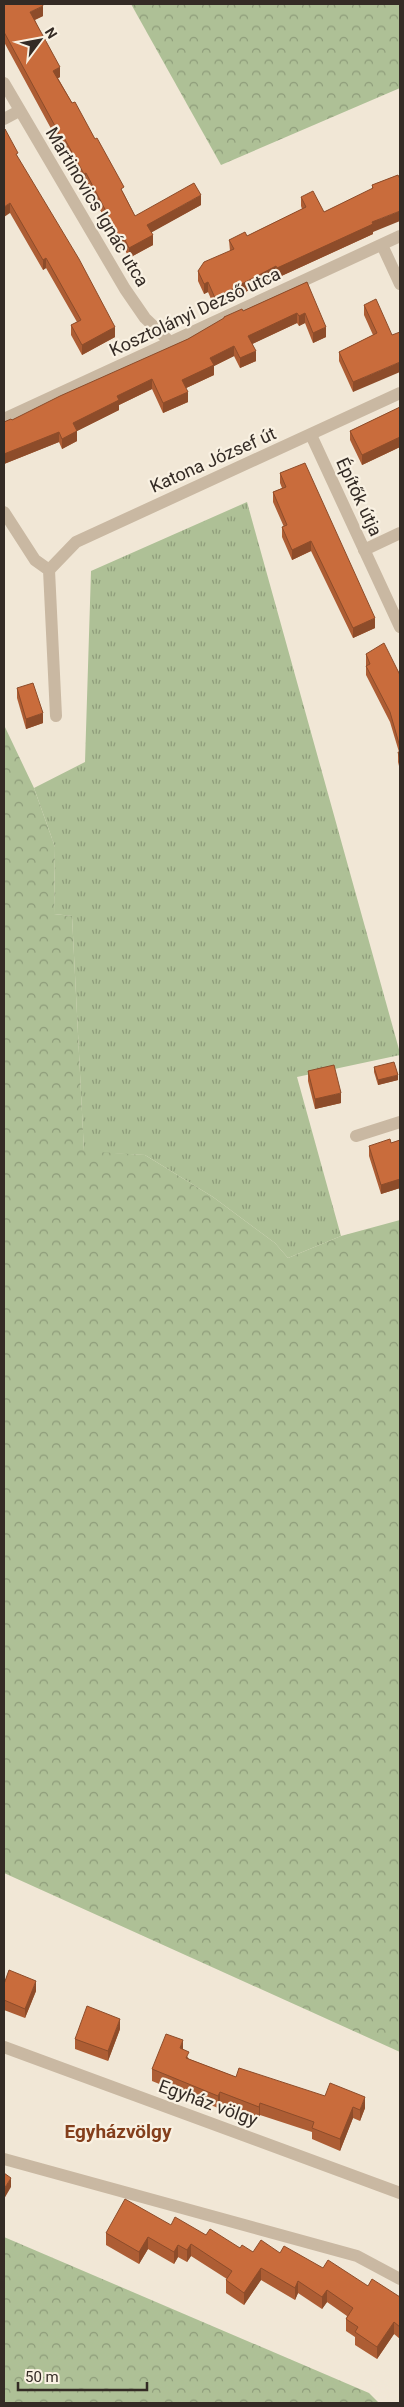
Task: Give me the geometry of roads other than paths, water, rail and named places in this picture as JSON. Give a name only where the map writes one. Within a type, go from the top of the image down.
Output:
[{"type":"street","name":"Martinovics Ignác utca","points":[[4,82],[125,289],[145,318],[170,342]]},
{"type":"street","points":[[4,119],[20,111]]},
{"type":"street","name":"Kosztolányi Dezső utca","points":[[4,419],[400,236]]},
{"type":"street","points":[[382,245],[400,284]]},
{"type":"street","name":"Katona József út","points":[[49,570],[76,542],[400,393]]},
{"type":"street","name":"Építők útja","points":[[311,435],[400,627]]},
{"type":"street","points":[[4,512],[35,560],[49,570],[56,716]]},
{"type":"street","points":[[364,550],[400,533]]},
{"type":"street","points":[[356,1136],[400,1122]]},
{"type":"street","name":"Egyház völgy","points":[[4,2047],[400,2192]]},
{"type":"street","points":[[4,2159],[357,2256],[400,2279]]},
{"type":"district","name":"Egyházvölgy","points":[[118,2131]]}]
